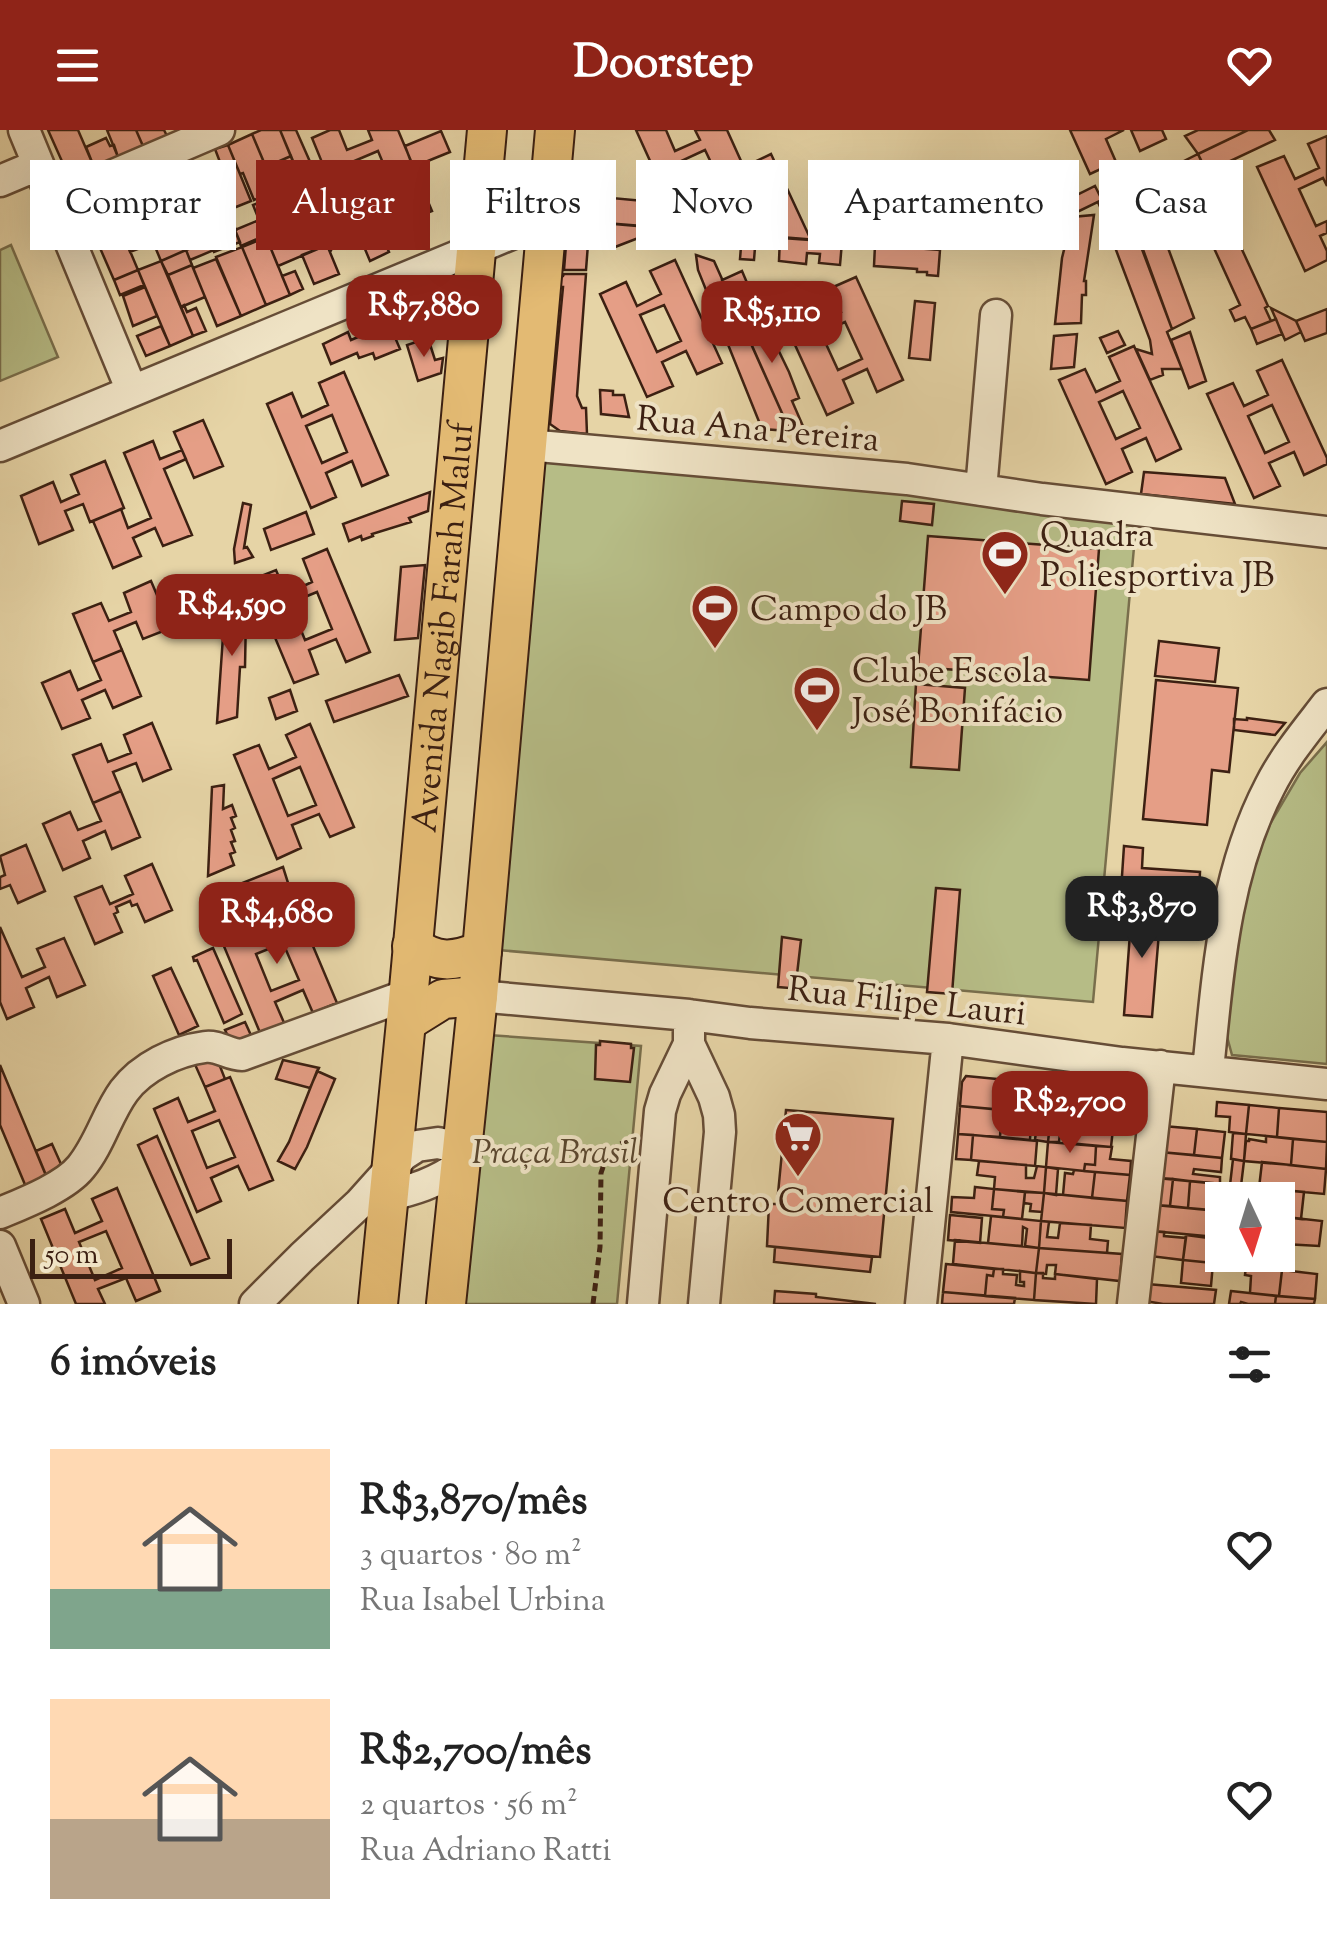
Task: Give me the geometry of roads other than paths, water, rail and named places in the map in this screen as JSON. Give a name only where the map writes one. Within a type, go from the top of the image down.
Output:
[{"type":"main road","name":"Avenida Nagib Farah Maluf","points":[[484,160],[487,130]]},
{"type":"main road","name":"Avenida Nagib Farah Maluf","points":[[552,160],[555,130]]},
{"type":"main road","name":"Avenida Nagib Farah Maluf","points":[[378,1304],[380,1189],[407,1009],[476,250]]},
{"type":"main road","name":"Avenida Nagib Farah Maluf","points":[[446,1304],[478,996],[543,250]]},
{"type":"main road","points":[[412,946],[426,956],[446,960],[482,950]]},
{"type":"main road","points":[[407,1009],[443,999],[478,996]]},
{"type":"street","points":[[24,130],[36,160]]},
{"type":"street","points":[[148,160],[219,130]]},
{"type":"street","points":[[0,181],[30,168]]},
{"type":"street","points":[[74,250],[132,390]]},
{"type":"street","points":[[0,446],[471,250]]},
{"type":"street","points":[[981,490],[996,315]]},
{"type":"street","name":"Rua Ana Pereira","points":[[527,445],[907,479],[1327,532]]},
{"type":"street","points":[[1208,1070],[1220,955],[1233,880],[1270,786],[1327,704]]},
{"type":"street","name":"Rua Filipe Lauri","points":[[478,996],[689,1029],[750,1023],[948,1038],[1327,1084]]},
{"type":"street","points":[[0,1213],[40,1196],[80,1169],[124,1092],[143,1071],[162,1060],[210,1046],[242,1056],[407,1009]]},
{"type":"street","points":[[643,1304],[660,1110],[689,1029]]},
{"type":"street","points":[[689,1029],[720,1115],[704,1304]]},
{"type":"street","points":[[920,1304],[948,1038]]},
{"type":"street","points":[[1133,1304],[1160,1066]]},
{"type":"street","points":[[255,1304],[380,1189],[402,1155],[418,1146],[438,1143],[462,1157]]},
{"type":"street","points":[[0,1246],[16,1302]]},
{"type":"place","name":"Quadra Poliesportiva JB","points":[[1005,596]]},
{"type":"place","name":"Campo do JB","points":[[715,650]]},
{"type":"place","name":"Clube Escola José Bonifácio","points":[[817,732]]},
{"type":"place","name":"Centro Comercial","points":[[798,1178]]},
{"type":"park label","name":"Praça Brasil","points":[[555,1151]]}]
